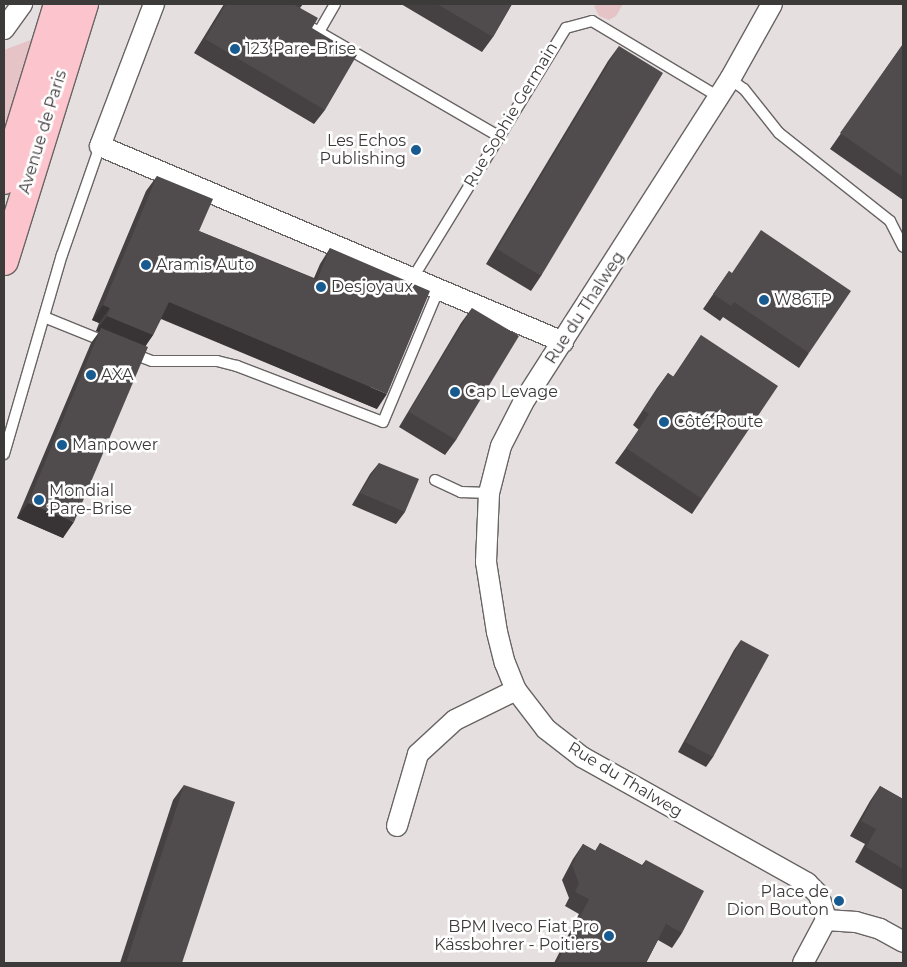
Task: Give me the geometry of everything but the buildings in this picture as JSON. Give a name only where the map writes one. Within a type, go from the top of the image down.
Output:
[{"type":"main road","name":"Avenue de Paris","points":[[4,180],[58,4]]},
{"type":"main road","name":"Avenue de Paris","points":[[4,261],[84,4]]},
{"type":"street","points":[[4,29],[22,4]]},
{"type":"street","points":[[154,4],[100,146],[414,276],[563,342]]},
{"type":"street","name":"Rue du Thalweg","points":[[772,4],[719,97],[523,403],[501,446],[489,494],[486,562],[497,632],[516,690],[546,730],[582,757],[807,883],[819,895],[826,920]]},
{"type":"street","points":[[397,826],[418,754],[455,720],[516,690]]},
{"type":"street","points":[[803,963],[826,920],[856,922],[880,929],[903,942]]},
{"type":"lane","points":[[320,30],[335,4]]},
{"type":"lane","points":[[289,14],[320,30],[498,136]]},
{"type":"lane","name":"Rue Sophie Germain","points":[[414,276],[559,34],[574,24],[592,21],[719,97]]},
{"type":"lane","points":[[730,79],[744,89],[779,133],[890,221],[903,247]]},
{"type":"lane","points":[[4,454],[44,318],[100,146]]},
{"type":"lane","points":[[44,318],[152,361],[217,361],[237,366],[382,422],[439,287]]},
{"type":"lane","points":[[435,480],[461,492],[489,494]]},
{"type":"shaded area","points":[[599,4],[623,4],[616,16],[609,20],[599,16],[594,6]]},
{"type":"shaded area","points":[[33,39],[4,130],[4,50]]},
{"type":"place","name":"123 Pare-Brise","points":[[235,49]]},
{"type":"place","name":"Les Echos Publishing","points":[[416,150]]},
{"type":"place","name":"Aramis Auto","points":[[146,265]]},
{"type":"place","name":"Desjoyaux","points":[[321,287]]},
{"type":"place","name":"W86TP","points":[[764,300]]},
{"type":"place","name":"AXA","points":[[91,375]]},
{"type":"place","name":"Cap Levage","points":[[455,392]]},
{"type":"place","name":"Côté Route","points":[[664,422]]},
{"type":"place","name":"Manpower","points":[[62,445]]},
{"type":"place","name":"Mondial Pare-Brise","points":[[39,500]]},
{"type":"place","name":"Place de Dion Bouton","points":[[839,901]]},
{"type":"place","name":"BPM Iveco Fiat Pro Kässbohrer - Poitiers","points":[[609,936]]}]
